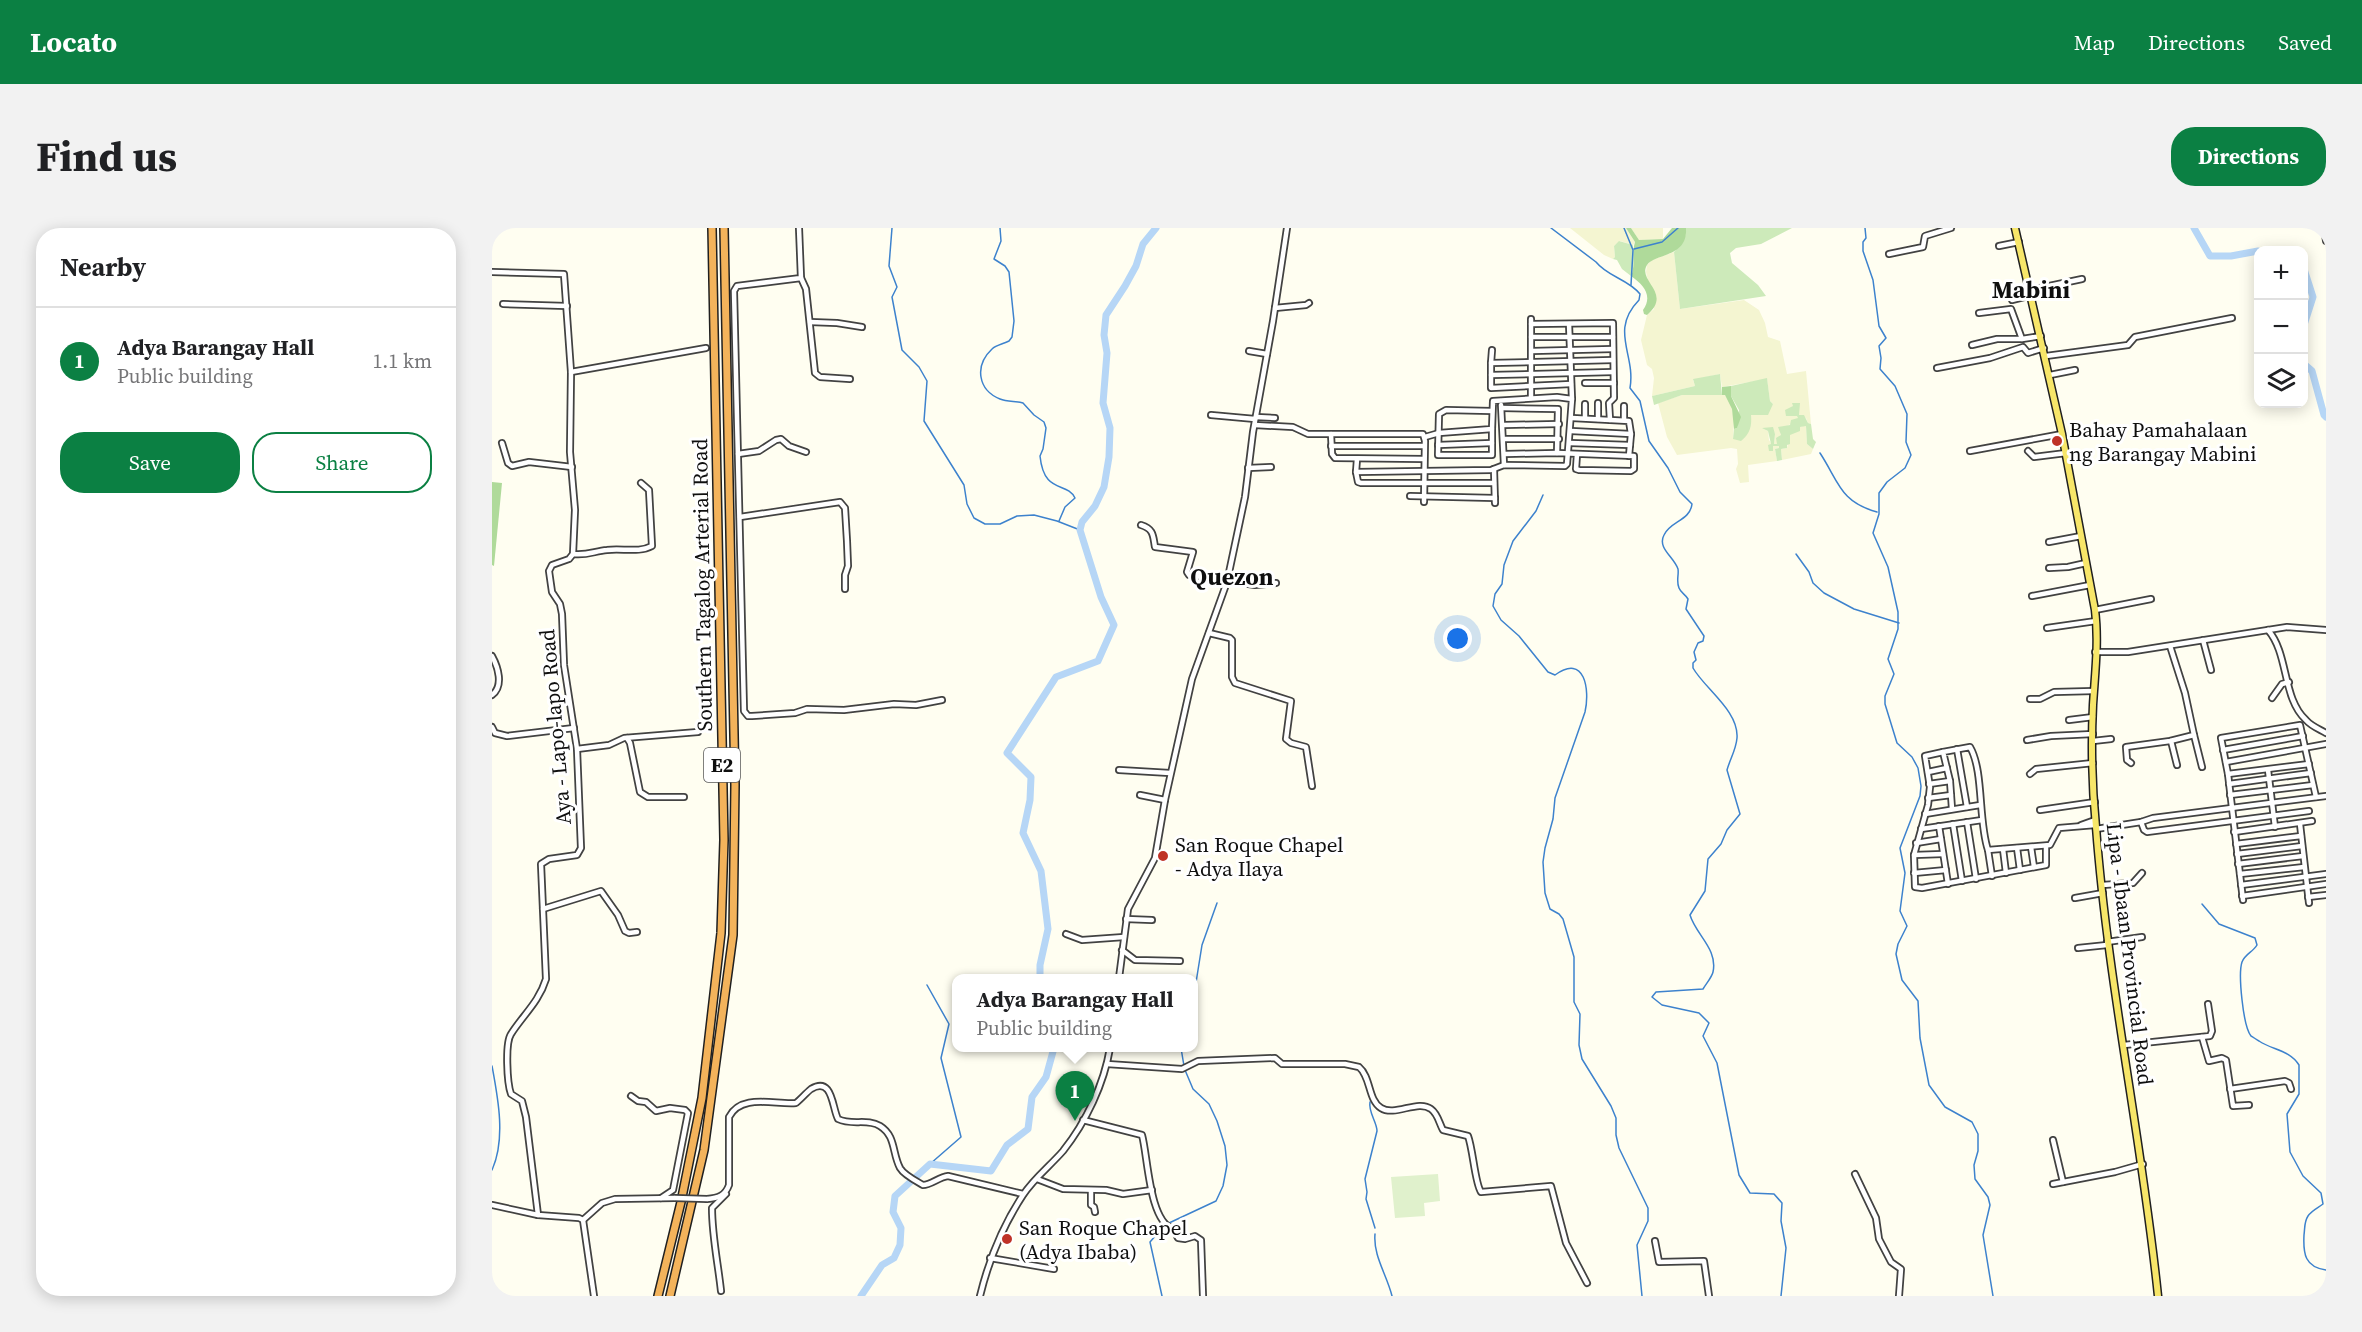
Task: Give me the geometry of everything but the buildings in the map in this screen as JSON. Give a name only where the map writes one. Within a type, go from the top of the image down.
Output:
[{"type":"highway","name":"Southern Tagalog Arterial Road","points":[[658,1296],[698,1119],[721,933],[724,840],[712,228]]},
{"type":"highway","name":"Southern Tagalog Arterial Road","points":[[670,1296],[704,1150],[733,935],[735,784],[724,228]]},
{"type":"main road","name":"Lipa - Ibaan Provincial Road","points":[[2015,228],[2050,375],[2095,610],[2094,824],[2107,944],[2143,1164],[2158,1296]]},
{"type":"street","points":[[799,228],[801,278],[806,289],[813,360],[817,376],[850,379]]},
{"type":"street","points":[[1119,974],[1126,919],[1132,899],[1150,872],[1155,858],[1170,773],[1192,679],[1227,582],[1245,497],[1255,420],[1287,228]]},
{"type":"street","points":[[1889,254],[1923,247],[1924,236],[1951,228]]},
{"type":"street","points":[[2324,228],[2326,241]]},
{"type":"street","points":[[1999,246],[2019,243]]},
{"type":"street","points":[[492,272],[564,274],[571,372],[570,452],[575,510],[573,554],[644,549],[652,546],[649,489],[640,483]]},
{"type":"street","points":[[801,278],[735,288],[734,332],[743,706],[746,714],[752,716],[795,713],[816,708],[844,710],[894,704],[916,705],[942,700]]},
{"type":"street","points":[[2012,300],[2031,292],[2082,279]]},
{"type":"street","points":[[1275,308],[1309,303]]},
{"type":"street","points":[[503,304],[567,306]]},
{"type":"street","points":[[1979,313],[2011,309],[2022,339]]},
{"type":"street","points":[[2046,356],[2128,345],[2135,337],[2232,318]]},
{"type":"street","points":[[1531,398],[1531,321],[1569,324],[1612,321],[1614,398],[1609,403],[1610,420]]},
{"type":"street","points":[[810,322],[862,327]]},
{"type":"street","points":[[1356,471],[1494,469],[1504,465],[1565,466],[1569,453],[1572,418],[1569,324]]},
{"type":"street","points":[[1972,345],[1997,339],[2041,336]]},
{"type":"street","points":[[1531,337],[1613,337]]},
{"type":"street","points":[[1937,368],[1990,358],[2023,347],[2028,353],[2044,348]]},
{"type":"street","points":[[571,372],[706,348]]},
{"type":"street","points":[[1532,351],[1613,349]]},
{"type":"street","points":[[1492,350],[1491,363],[1492,401],[1492,411],[1492,455],[1440,456],[1439,414],[1443,411],[1492,411]]},
{"type":"street","points":[[1249,351],[1267,354]]},
{"type":"street","points":[[1491,363],[1613,360]]},
{"type":"street","points":[[2050,375],[2075,370]]},
{"type":"street","points":[[1491,375],[1613,372]]},
{"type":"street","points":[[1585,383],[1614,383]]},
{"type":"street","points":[[1491,388],[1572,384]]},
{"type":"street","points":[[1492,401],[1568,397],[1572,399]]},
{"type":"street","points":[[1500,400],[1504,425],[1504,465]]},
{"type":"street","points":[[1598,403],[1598,419]]},
{"type":"street","points":[[1584,418],[1585,404]]},
{"type":"street","points":[[1624,406],[1624,420]]},
{"type":"street","points":[[1502,408],[1558,409],[1557,453]]},
{"type":"street","points":[[1211,415],[1293,427],[1308,434],[1423,434],[1425,437]]},
{"type":"street","points":[[1255,420],[1275,418]]},
{"type":"street","points":[[1572,418],[1631,422],[1629,456]]},
{"type":"street","points":[[1504,425],[1559,424]]},
{"type":"street","points":[[1425,437],[1438,433],[1492,429]]},
{"type":"street","points":[[1571,431],[1631,434]]},
{"type":"street","points":[[1331,434],[1332,454],[1335,458],[1424,459]]},
{"type":"street","points":[[1970,452],[2062,434]]},
{"type":"street","points":[[1424,500],[1425,437]]},
{"type":"street","points":[[738,454],[759,451],[781,439],[789,446],[806,452]]},
{"type":"street","points":[[1504,439],[1559,439]]},
{"type":"street","points":[[502,443],[508,464],[512,466],[529,462],[572,467]]},
{"type":"street","points":[[1438,445],[1492,443]]},
{"type":"street","points":[[1570,443],[1630,445]]},
{"type":"street","points":[[1331,446],[1424,446]]},
{"type":"street","points":[[2028,451],[2034,457],[2066,453]]},
{"type":"street","points":[[1505,454],[1569,453],[1629,456],[1635,458],[1633,471],[1579,470],[1576,469],[1577,454]]},
{"type":"street","points":[[1357,459],[1356,471],[1358,482],[1361,483],[1494,483]]},
{"type":"street","points":[[1248,468],[1271,466]]},
{"type":"street","points":[[1410,496],[1424,500],[1495,500],[1494,469]]},
{"type":"street","points":[[740,517],[840,502],[845,508],[847,541],[848,566],[844,575],[845,589]]},
{"type":"street","points":[[1141,525],[1153,532],[1155,547],[1193,552],[1187,572],[1189,575],[1255,585],[1276,583]]},
{"type":"street","points":[[2049,542],[2081,536]]},
{"type":"street","name":"Aya - Lapo-lapo Road","points":[[538,1215],[526,1117],[522,1101],[511,1094],[508,1082],[507,1042],[543,989],[546,979],[541,864],[549,859],[573,856],[580,852],[577,749],[564,665],[562,613],[560,604],[552,592],[549,571],[552,565],[569,559],[573,554]]},
{"type":"street","points":[[2049,568],[2086,563]]},
{"type":"street","points":[[2032,596],[2091,585]]},
{"type":"street","points":[[2095,610],[2151,599]]},
{"type":"street","points":[[2047,628],[2096,621]]},
{"type":"street","points":[[2095,652],[2128,652],[2287,627],[2326,630]]},
{"type":"street","points":[[2268,630],[2275,638],[2300,714],[2326,733]]},
{"type":"street","points":[[1209,633],[1232,640],[1232,677],[1235,683],[1291,701],[1286,739],[1291,743],[1306,747],[1312,786]]},
{"type":"street","points":[[2203,640],[2211,670]]},
{"type":"street","points":[[2170,646],[2185,693],[2202,768]]},
{"type":"street","points":[[492,656],[498,666],[498,688],[492,695]]},
{"type":"street","points":[[2272,698],[2282,684],[2289,682]]},
{"type":"street","points":[[2030,699],[2040,699],[2055,692],[2094,691]]},
{"type":"street","points":[[2069,720],[2093,717]]},
{"type":"street","points":[[2316,797],[2301,727],[2298,725],[2221,738],[2228,774],[2242,898],[2326,884]]},
{"type":"street","points":[[492,727],[495,733],[507,736],[574,728]]},
{"type":"street","points":[[577,749],[609,745],[620,738],[698,732]]},
{"type":"street","points":[[2131,763],[2127,760],[2126,747],[2171,741],[2194,735]]},
{"type":"street","points":[[2027,740],[2051,736],[2111,739]]},
{"type":"street","points":[[2223,750],[2303,736]]},
{"type":"street","points":[[627,738],[640,792],[648,797],[684,796]]},
{"type":"street","points":[[2171,741],[2177,765]]},
{"type":"street","points":[[2226,762],[2326,744]]},
{"type":"street","points":[[1992,876],[1971,746],[1925,756],[1929,784],[1928,798],[1914,855],[1915,887],[1948,884],[2048,866],[2046,846]]},
{"type":"street","points":[[1957,749],[1967,807]]},
{"type":"street","points":[[1943,752],[1950,781],[1952,809]]},
{"type":"street","points":[[2030,774],[2036,769],[2093,763]]},
{"type":"street","points":[[2228,774],[2309,764]]},
{"type":"street","points":[[1928,771],[1947,768]]},
{"type":"street","points":[[1119,770],[1170,773]]},
{"type":"street","points":[[2268,770],[2275,827]]},
{"type":"street","points":[[2229,784],[2311,773]]},
{"type":"street","points":[[1929,784],[1950,781]]},
{"type":"street","points":[[2230,795],[2313,785]]},
{"type":"street","points":[[1140,795],[1165,800]]},
{"type":"street","points":[[1928,798],[1951,795]]},
{"type":"street","points":[[1988,850],[2051,845],[2058,829],[2081,825],[2094,824],[2106,827],[2231,807],[2326,796]]},
{"type":"street","points":[[2040,810],[2095,802]]},
{"type":"street","points":[[1925,814],[1980,805]]},
{"type":"street","points":[[2141,822],[2145,831],[2309,811]]},
{"type":"street","points":[[2175,815],[2176,828]]},
{"type":"street","points":[[1921,829],[1982,819]]},
{"type":"street","points":[[1967,822],[1976,879]]},
{"type":"street","points":[[2235,832],[2312,822]]},
{"type":"street","points":[[1953,824],[1962,881]]},
{"type":"street","points":[[2300,824],[2309,900],[2326,895]]},
{"type":"street","points":[[1939,826],[1948,884]]},
{"type":"street","points":[[2236,843],[2301,836]]},
{"type":"street","points":[[1917,843],[1941,839]]},
{"type":"street","points":[[2237,854],[2302,846]]},
{"type":"street","points":[[2031,847],[2034,867]]},
{"type":"street","points":[[2017,848],[2020,870]]},
{"type":"street","points":[[2003,849],[2006,873]]},
{"type":"street","points":[[1914,855],[1943,854]]},
{"type":"street","points":[[2238,864],[2303,856]]},
{"type":"street","points":[[2240,874],[2304,867]]},
{"type":"street","points":[[1914,873],[1946,870]]},
{"type":"street","points":[[2102,885],[2133,884],[2142,873]]},
{"type":"street","points":[[2241,885],[2326,874]]},
{"type":"street","points":[[543,909],[600,891],[618,915],[625,931],[638,932]]},
{"type":"street","points":[[2075,898],[2103,893]]},
{"type":"street","points":[[1126,919],[1152,920]]},
{"type":"street","points":[[1066,934],[1082,940],[1124,937]]},
{"type":"street","points":[[2078,948],[2142,937]]},
{"type":"street","points":[[1122,950],[1134,960],[1180,961]]},
{"type":"street","points":[[2124,1045],[2212,1034],[2208,1004]]},
{"type":"street","points":[[2202,1037],[2209,1061],[2222,1058],[2226,1060],[2233,1106],[2249,1105]]},
{"type":"street","points":[[980,1296],[996,1241],[1023,1194],[1063,1152],[1083,1120],[1102,1083],[1109,1052]]},
{"type":"street","points":[[1107,1064],[1182,1069],[1198,1061],[1275,1058],[1282,1065],[1345,1064],[1359,1067],[1367,1080],[1375,1102],[1381,1108],[1390,1111],[1426,1107],[1432,1109],[1443,1130],[1468,1136],[1477,1173],[1477,1186],[1481,1192],[1551,1186],[1566,1243],[1587,1283]]},
{"type":"street","points":[[2230,1089],[2282,1082],[2289,1083],[2291,1089]]},
{"type":"street","points":[[721,1291],[711,1208],[725,1197],[729,1185],[729,1117],[732,1110],[743,1104],[796,1102],[818,1086],[826,1087],[830,1092],[838,1119],[844,1122],[870,1122],[888,1132],[900,1168],[918,1182],[928,1185],[938,1178],[948,1176],[1023,1194]]},
{"type":"street","points":[[631,1096],[638,1101],[646,1102],[656,1112],[676,1108],[688,1113],[673,1190],[661,1198]]},
{"type":"street","points":[[1083,1120],[1142,1135],[1152,1190],[1162,1220],[1166,1227],[1173,1229],[1178,1238],[1185,1239],[1195,1236],[1201,1240],[1203,1296]]},
{"type":"street","points":[[2053,1140],[2063,1182]]},
{"type":"street","points":[[2053,1184],[2143,1164]]},
{"type":"street","points":[[1855,1174],[1876,1218],[1879,1239],[1891,1262],[1901,1269],[1899,1296]]},
{"type":"street","points":[[1036,1179],[1063,1189],[1106,1190],[1128,1194],[1152,1190]]},
{"type":"street","points":[[583,1220],[602,1203],[608,1201],[661,1198],[707,1199],[722,1196],[727,1191]]},
{"type":"street","points":[[1091,1191],[1090,1204],[1095,1212]]},
{"type":"street","points":[[492,1204],[538,1215],[583,1220]]},
{"type":"street","points":[[583,1220],[594,1296]]},
{"type":"street","points":[[1655,1241],[1659,1262],[1704,1262],[1708,1296]]},
{"type":"street","points":[[990,1258],[1054,1269]]},
{"type":"green space","points":[[1570,228],[1626,228],[1635,242],[1633,245],[1620,241],[1614,246],[1615,257],[1613,259],[1604,255]]},
{"type":"green space","points":[[1626,228],[1631,228],[1639,240],[1663,239],[1672,228],[1686,228],[1685,238],[1677,250],[1647,265],[1646,276],[1657,300],[1647,315],[1643,310],[1647,300],[1646,291],[1631,276],[1635,242]]},
{"type":"green space","points":[[1631,228],[1663,228],[1663,239],[1639,240]]},
{"type":"green space","points":[[1686,228],[1792,228],[1761,244],[1736,248],[1730,253],[1732,263],[1758,285],[1766,296],[1680,309],[1674,252],[1684,238]]},
{"type":"green space","points":[[1619,241],[1633,245],[1631,276],[1622,269],[1617,260],[1613,259],[1615,257],[1614,246]]},
{"type":"green space","points":[[1674,252],[1680,309],[1744,300],[1759,310],[1768,337],[1780,341],[1787,374],[1806,371],[1811,424],[1799,415],[1798,407],[1793,406],[1787,416],[1798,416],[1798,419],[1780,431],[1781,435],[1777,444],[1774,444],[1775,433],[1764,429],[1768,431],[1769,440],[1773,446],[1779,445],[1779,448],[1775,449],[1777,461],[1748,465],[1749,482],[1740,483],[1736,469],[1737,449],[1677,455],[1667,437],[1658,403],[1682,395],[1725,395],[1731,404],[1734,419],[1733,439],[1751,415],[1759,414],[1773,404],[1770,401],[1767,379],[1722,387],[1720,374],[1693,380],[1695,386],[1652,396],[1654,378],[1652,369],[1647,365],[1641,340],[1647,315],[1654,309],[1646,272],[1647,265],[1652,260]]},
{"type":"green space","points":[[1720,374],[1722,395],[1682,395],[1654,405],[1652,396],[1695,386],[1693,379]]},
{"type":"green space","points":[[1767,378],[1770,401],[1773,404],[1768,415],[1751,415],[1751,426],[1746,436],[1741,441],[1733,439],[1739,410],[1731,396],[1731,386]]},
{"type":"green space","points":[[1731,386],[1731,396],[1741,417],[1737,428],[1734,429],[1732,409],[1725,395],[1722,395],[1722,387]]},
{"type":"green space","points":[[1792,403],[1800,403],[1799,415],[1804,415],[1811,424],[1813,439],[1816,442],[1813,449],[1807,444],[1806,426],[1800,427],[1800,431],[1790,435],[1790,444],[1787,448],[1781,449],[1782,460],[1777,461],[1775,449],[1779,446],[1773,446],[1773,451],[1769,451],[1768,445],[1771,444],[1768,431],[1762,428],[1773,427],[1774,444],[1777,444],[1776,438],[1781,435],[1778,427],[1790,425],[1791,420],[1798,418],[1797,416],[1786,416],[1785,410],[1793,406]]},
{"type":"green space","points":[[1806,425],[1807,444],[1813,449],[1811,454],[1782,460],[1781,449],[1787,448],[1790,434]]},
{"type":"green space","points":[[492,482],[502,483],[494,566],[492,565]]},
{"type":"green space","points":[[1438,1174],[1440,1201],[1424,1203],[1425,1216],[1395,1218],[1391,1177]]},
{"type":"waterway","points":[[892,228],[889,266],[897,287],[892,297],[902,350],[919,367],[927,381],[924,421],[964,485],[967,504],[974,518],[985,524],[1000,524],[1017,516],[1034,515],[1080,530]]},
{"type":"waterway","points":[[1000,228],[1001,241],[994,259],[1005,266],[1009,272],[1014,321],[1012,337],[986,356],[981,377],[983,384],[993,395],[1003,400],[1023,403],[1044,422],[1046,428],[1040,456],[1042,468],[1051,482],[1067,490],[1075,498],[1065,507],[1059,521]]},
{"type":"waterway","points":[[1040,974],[1048,929],[1041,871],[1023,833],[1030,800],[1031,777],[1007,753],[1056,677],[1098,661],[1114,625],[1101,597],[1080,530],[1082,522],[1095,506],[1104,487],[1109,457],[1110,428],[1103,403],[1107,353],[1104,335],[1106,315],[1136,266],[1143,244],[1156,228]]},
{"type":"waterway","points":[[1551,228],[1640,294],[1626,322],[1630,388],[1640,401],[1649,441],[1668,468],[1680,492],[1692,504],[1688,514],[1667,530],[1662,540],[1664,548],[1678,569],[1678,585],[1688,599],[1686,609],[1704,636],[1703,641],[1698,643],[1694,652],[1696,660],[1693,668],[1727,710],[1736,728],[1737,738],[1727,770],[1740,814],[1727,830],[1721,844],[1708,859],[1705,891],[1690,915],[1710,949],[1714,964],[1713,972],[1703,989],[1656,992],[1652,997],[1662,1005],[1699,1013],[1709,1023],[1703,1036],[1717,1063],[1739,1175],[1750,1193],[1774,1194],[1782,1203],[1781,1221],[1786,1248],[1781,1296]]},
{"type":"waterway","points":[[1624,228],[1633,250],[1631,285]]},
{"type":"waterway","points":[[1634,249],[1662,242],[1678,228]]},
{"type":"waterway","points":[[1865,228],[1866,238],[1863,242],[1863,251],[1873,280],[1879,326],[1886,338],[1879,346],[1880,369],[1895,386],[1907,414],[1906,442],[1911,455],[1905,468],[1887,482],[1879,493],[1879,514],[1873,533],[1888,567],[1898,612],[1898,629],[1888,659],[1894,674],[1885,696],[1885,704],[1897,743],[1912,757],[1918,768],[1921,786],[1920,796],[1900,848],[1905,873],[1900,911],[1907,926],[1896,954],[1902,980],[1918,1001],[1920,1038],[1929,1085],[1945,1107],[1972,1122],[1978,1134],[1978,1151],[1974,1165],[1975,1179],[1988,1197],[1990,1205],[1983,1235],[1993,1296]]},
{"type":"waterway","points":[[2194,228],[2210,256],[2231,256],[2254,252]]},
{"type":"waterway","points":[[2308,281],[2313,297],[2308,313]]},
{"type":"waterway","points":[[2308,368],[2312,371],[2326,417]]},
{"type":"waterway","points":[[1820,453],[1848,497],[1855,503],[1877,512]]},
{"type":"waterway","points":[[1543,495],[1536,511],[1513,541],[1504,565],[1502,584],[1495,594],[1493,606],[1501,620],[1519,636],[1548,672],[1555,675],[1565,669],[1573,668],[1579,671],[1586,685],[1585,712],[1555,798],[1553,819],[1545,848],[1543,862],[1545,893],[1550,909],[1563,919],[1574,957],[1574,1002],[1580,1014],[1579,1045],[1582,1059],[1611,1106],[1616,1118],[1619,1148],[1648,1208],[1648,1221],[1637,1245],[1642,1296]]},
{"type":"waterway","points":[[1796,554],[1809,572],[1813,583],[1824,593],[1854,609],[1899,623]]},
{"type":"waterway","points":[[1197,974],[1202,945],[1217,903]]},
{"type":"waterway","points":[[2202,904],[2219,924],[2255,938],[2257,945],[2243,959],[2241,968],[2242,1000],[2248,1030],[2251,1036],[2291,1056],[2299,1065],[2299,1094],[2287,1114],[2290,1152],[2303,1176],[2321,1193],[2323,1204],[2311,1212],[2306,1221],[2304,1248],[2310,1263],[2326,1270]]},
{"type":"waterway","points":[[927,985],[949,1024],[941,1058],[961,1137],[930,1164]]},
{"type":"waterway","points":[[861,1296],[882,1265],[894,1258],[900,1245],[901,1228],[893,1212],[895,1196],[930,1164],[991,1171],[1007,1145],[1028,1129],[1032,1097],[1046,1077],[1053,1052]]},
{"type":"waterway","points":[[1182,1052],[1184,1066]]},
{"type":"waterway","points":[[492,1066],[500,1118],[499,1145],[492,1170]]},
{"type":"waterway","points":[[1169,1223],[1216,1201],[1223,1186],[1227,1165],[1225,1146],[1217,1121],[1209,1104],[1193,1089],[1185,1070]]},
{"type":"waterway","points":[[1370,1102],[1377,1131],[1365,1179],[1366,1199],[1375,1228]]},
{"type":"waterway","points":[[1162,1296],[1150,1242],[1164,1226]]},
{"type":"waterway","points":[[1375,1234],[1378,1258],[1392,1296]]},
{"type":"place","name":"Bahay Pamahalaan ng Barangay Mabini","points":[[2057,441]]},
{"type":"place","name":"San Roque Chapel - Adya Ilaya","points":[[1163,856]]},
{"type":"place","name":"Adya Barangay Hall","points":[[1075,1121]]},
{"type":"place","name":"San Roque Chapel (Adya Ibaba)","points":[[1007,1239]]},
{"type":"district","name":"Mabini","points":[[2031,289]]},
{"type":"district","name":"Quezon","points":[[1232,576]]}]
